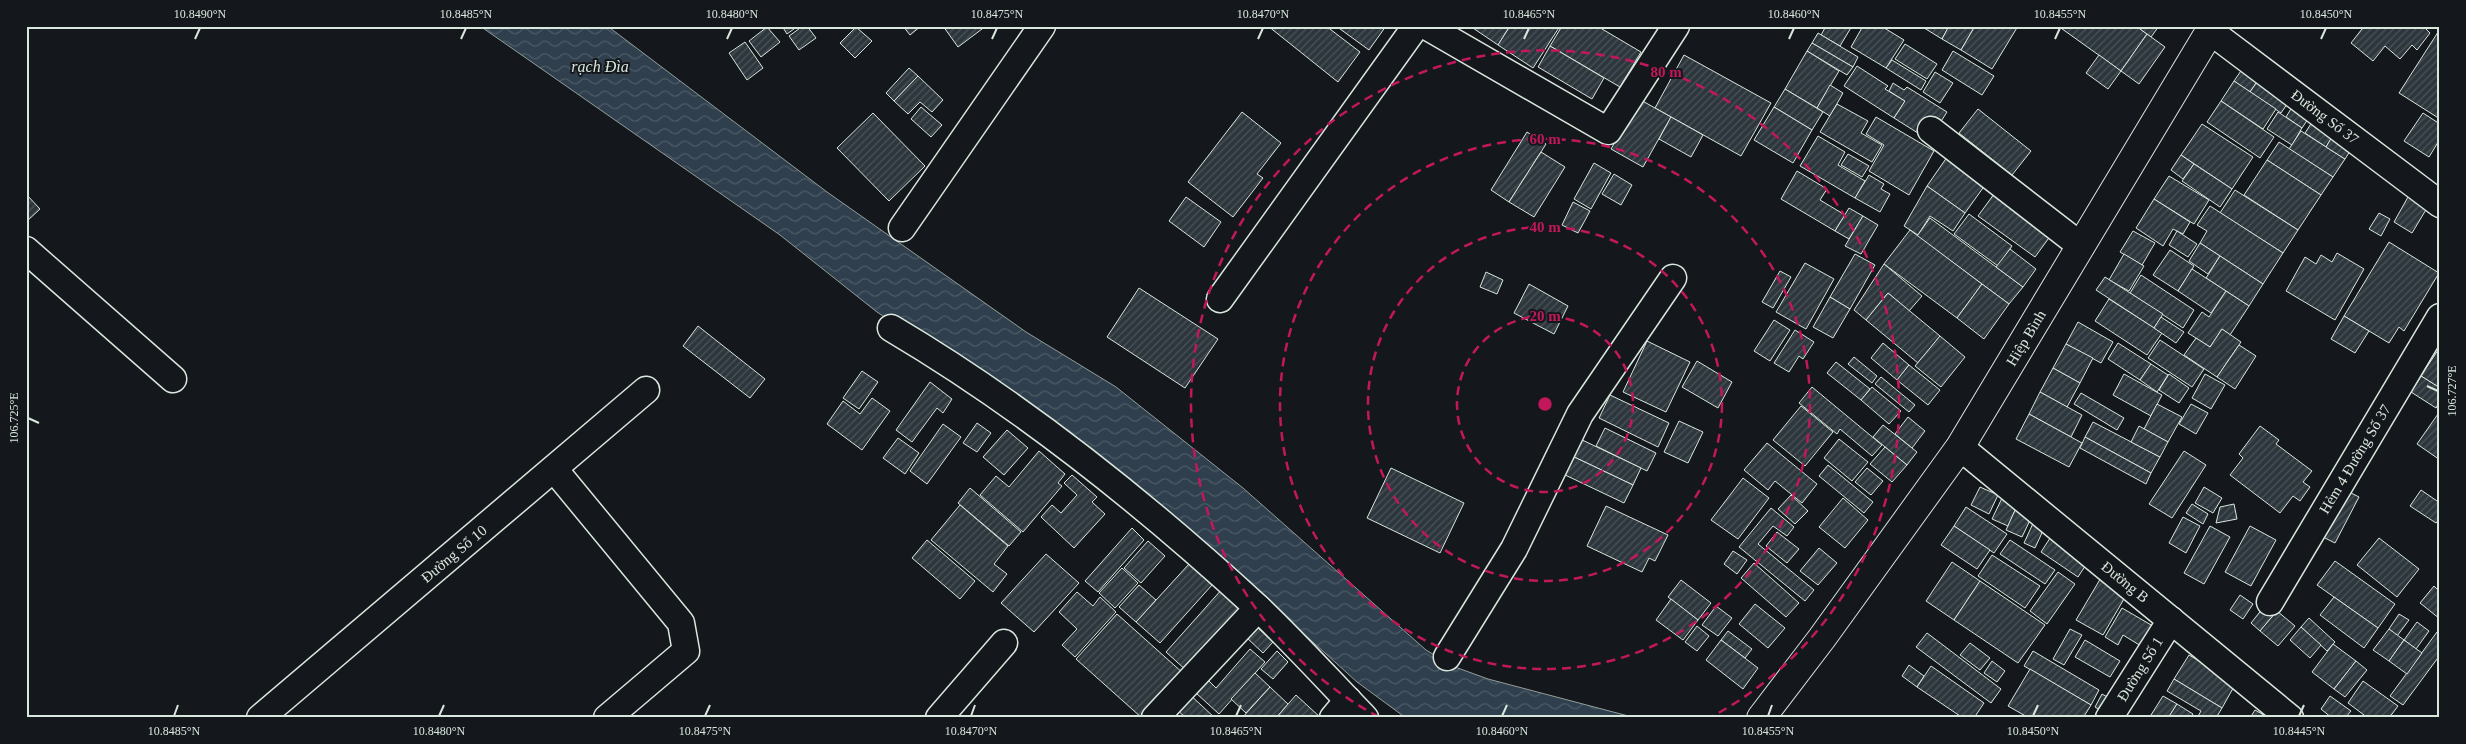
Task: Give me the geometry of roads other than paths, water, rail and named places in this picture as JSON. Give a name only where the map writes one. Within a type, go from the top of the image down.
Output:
[{"type":"main road","name":"Hiệp Bình","points":[[1761,718],[1822,638],[1960,447],[2211,29]]},
{"type":"street","points":[[902,228],[1042,26]]},
{"type":"street","points":[[1220,298],[1416,26]]},
{"type":"street","points":[[1426,26],[1608,131],[1676,26]]},
{"type":"street","name":"Đường Số 37","points":[[2211,29],[2440,204]]},
{"type":"street","points":[[1930,130],[2081,246]]},
{"type":"street","points":[[26,250],[173,379]]},
{"type":"street","points":[[1447,657],[1514,549],[1580,414],[1674,278]]},
{"type":"street","name":"Hẻm 4 Đường Số 37","points":[[2270,602],[2440,317]]},
{"type":"street","points":[[891,328],[932,352],[1050,435],[1144,507],[1258,608],[1349,712]]},
{"type":"street","name":"Đường Số 10","points":[[260,718],[646,390]]},
{"type":"street","name":"Đường B","points":[[1960,447],[2290,718]]},
{"type":"street","points":[[554,469],[681,624],[686,651],[607,718]]},
{"type":"street","points":[[1155,718],[1258,608]]},
{"type":"street","name":"Đường Số 1","points":[[2109,718],[2171,620]]},
{"type":"street","points":[[939,718],[1004,643]]},
{"type":"water","name":"rạch Đìa","points":[[480,26],[607,26],[827,192],[1026,332],[1116,387],[1243,488],[1426,650],[1455,667],[1488,679],[1636,718],[1406,718],[1357,682],[1188,529],[997,393],[877,312],[780,235]]}]
